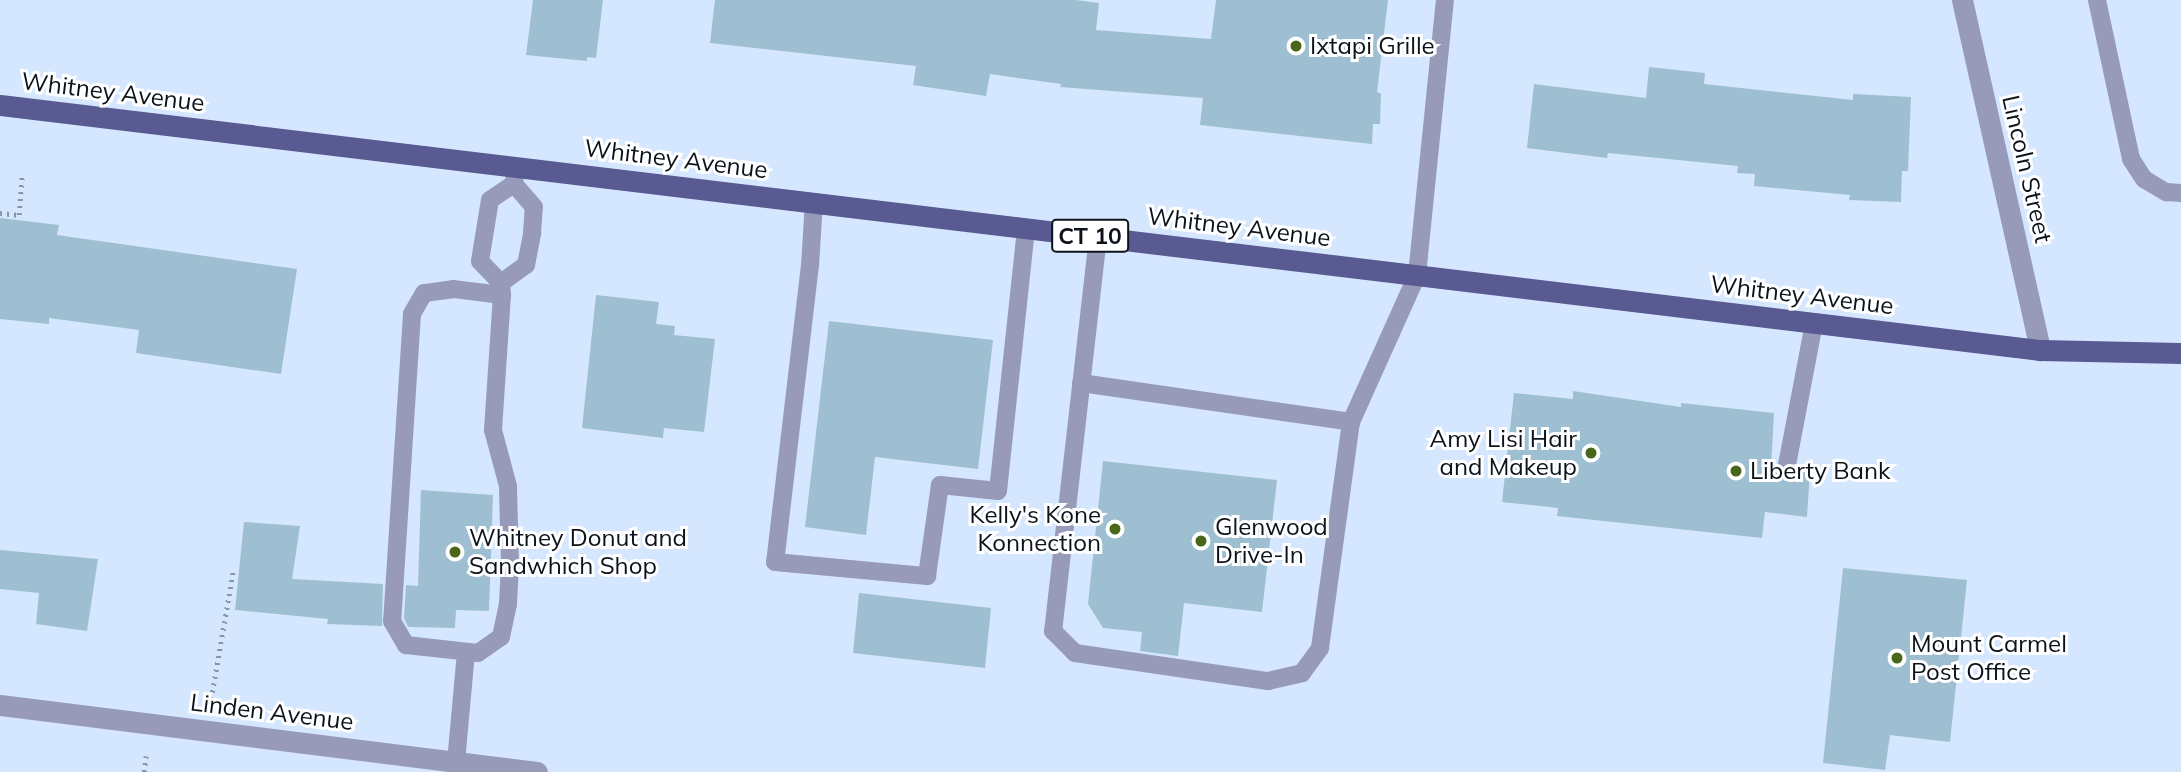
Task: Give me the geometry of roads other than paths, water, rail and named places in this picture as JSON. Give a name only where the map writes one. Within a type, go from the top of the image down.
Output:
[{"type":"main road","name":"Whitney Avenue","points":[[0,105],[515,175],[814,202],[2040,350],[2181,353]]},
{"type":"street","name":"Lincoln Street","points":[[1962,0],[2040,350]]},
{"type":"street","name":"Linden Avenue","points":[[0,705],[537,772]]},
{"type":"lane","points":[[1098,237],[1053,631],[1075,653],[1268,681],[1302,673],[1320,648],[1351,422],[1417,275],[1445,0]]},
{"type":"lane","points":[[2097,0],[2131,159],[2144,179],[2166,192],[2181,193]]},
{"type":"lane","points":[[515,175],[490,200],[480,261],[501,289],[494,430],[508,486],[510,564],[508,604],[501,637],[478,653],[406,645],[392,621],[412,314],[424,293],[454,289],[501,289],[526,265],[534,207],[515,175]]},
{"type":"lane","points":[[814,202],[810,265],[775,562],[927,576],[940,485],[998,491],[1026,228]]},
{"type":"lane","points":[[1786,470],[1814,323]]},
{"type":"lane","points":[[1080,383],[1351,422]]},
{"type":"lane","points":[[456,762],[466,652]]},
{"type":"place","name":"Ixtapi Grille","points":[[1296,46]]},
{"type":"place","name":"Amy Lisi Hair and Makeup","points":[[1591,453]]},
{"type":"place","name":"Liberty Bank","points":[[1736,471]]},
{"type":"place","name":"Kelly's Kone Konnection","points":[[1115,529]]},
{"type":"place","name":"Glenwood Drive-In","points":[[1201,541]]},
{"type":"place","name":"Whitney Donut and Sandwhich Shop","points":[[455,552]]},
{"type":"place","name":"Mount Carmel Post Office","points":[[1897,658]]}]
